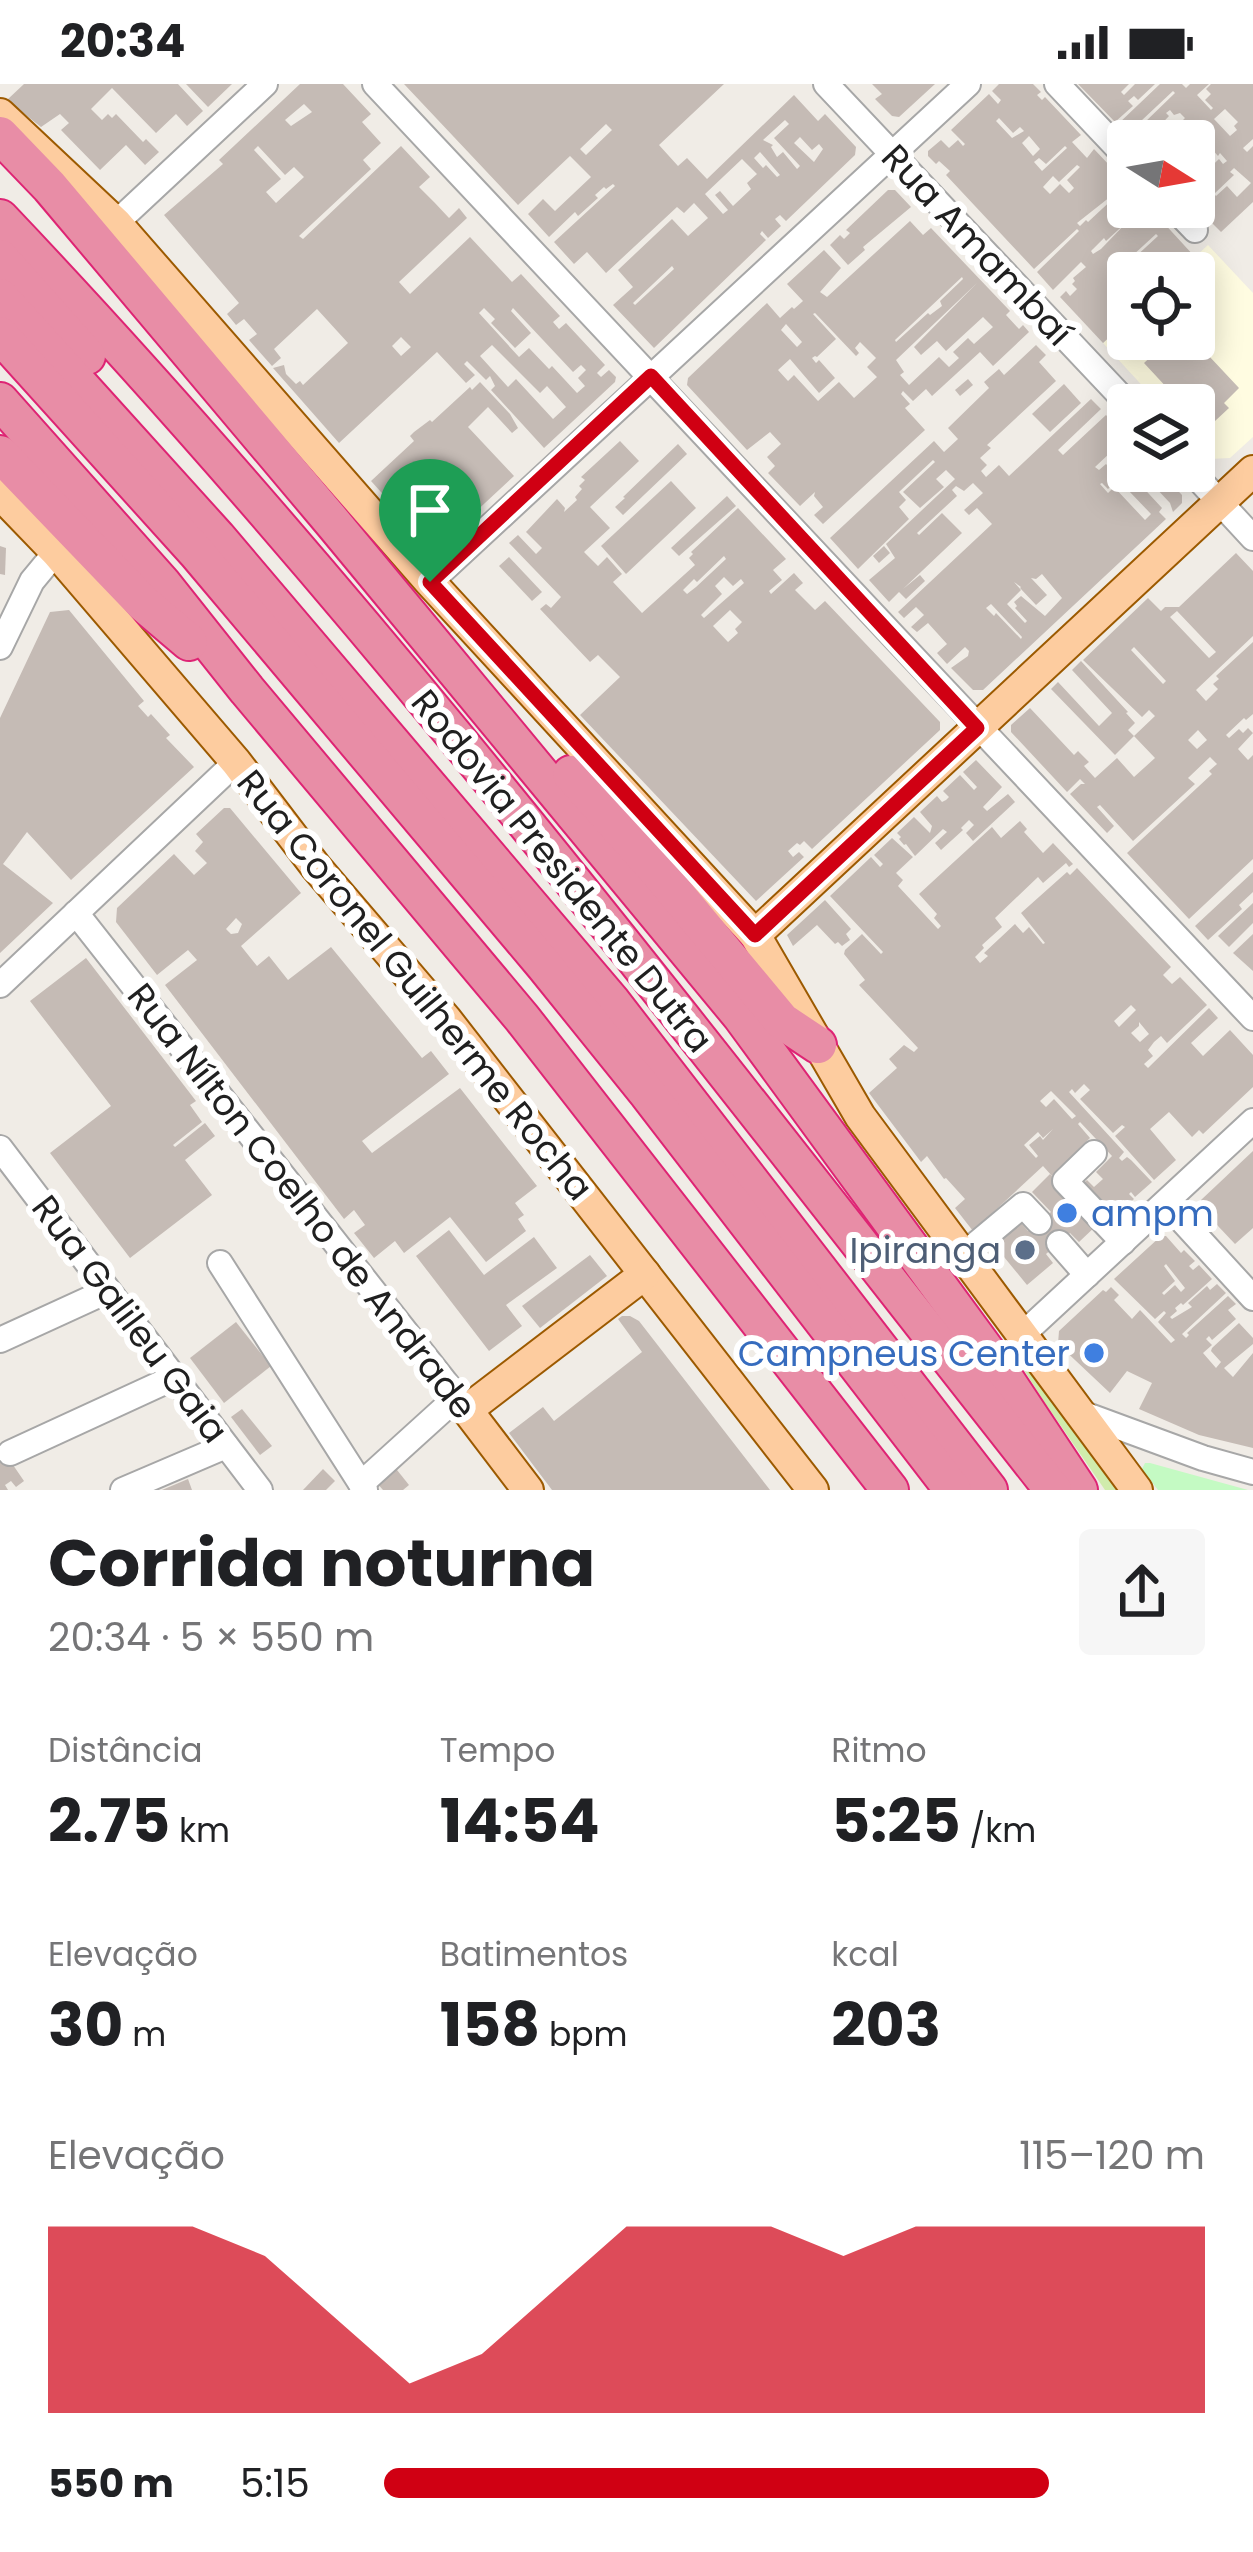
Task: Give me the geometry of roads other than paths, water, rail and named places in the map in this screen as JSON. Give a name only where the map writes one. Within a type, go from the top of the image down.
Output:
[{"type":"highway","points":[[0,135],[50,187],[334,524],[741,1016],[990,1356],[1079,1490]]},
{"type":"highway","name":"Rodovia Presidente Dutra","points":[[0,218],[259,501],[578,885],[1053,1490]]},
{"type":"highway","points":[[0,258],[383,700],[409,761]]},
{"type":"highway","name":"Rodovia Presidente Dutra","points":[[0,297],[217,537],[612,1002],[989,1490]]},
{"type":"highway","name":"Rodovia Presidente Dutra","points":[[0,335],[197,553],[544,965],[952,1490]]},
{"type":"highway","points":[[0,401],[162,584],[522,1018],[890,1490]]},
{"type":"highway","points":[[0,454],[142,603],[247,690]]},
{"type":"highway","points":[[334,524],[420,603],[654,867],[782,1021],[818,1045]]},
{"type":"main road","points":[[0,114],[116,223],[430,582],[755,935],[860,1116],[1137,1490]]},
{"type":"main road","points":[[755,935],[1253,471]]},
{"type":"main road","name":"Rua Coronel Guilherme Rocha","points":[[0,494],[56,552],[236,762],[316,867],[446,1019],[813,1490]]},
{"type":"main road","points":[[462,1404],[645,1274]]},
{"type":"main road","name":"Rua Nílton Coelho de Andrade","points":[[462,1404],[528,1490]]},
{"type":"street","points":[[116,223],[265,84]]},
{"type":"street","points":[[375,84],[1253,1018]]},
{"type":"street","name":"Rua Amambaí","points":[[826,84],[1109,384]]},
{"type":"street","points":[[430,582],[968,84]]},
{"type":"street","points":[[1057,84],[1107,137]]},
{"type":"street","points":[[1211,492],[1253,538]]},
{"type":"street","points":[[0,647],[32,581],[56,552]]},
{"type":"street","points":[[0,985],[236,762]]},
{"type":"street","name":"Rua Nílton Coelho de Andrade","points":[[76,913],[462,1404]]},
{"type":"street","points":[[1021,1336],[1253,1121]]},
{"type":"street","name":"Rua Galileu Gaia","points":[[0,1148],[260,1490]]},
{"type":"street","points":[[1094,1153],[1065,1181],[1123,1242]]},
{"type":"street","points":[[1166,1203],[1253,1298]]},
{"type":"street","points":[[962,1256],[1023,1205],[1039,1222]]},
{"type":"street","points":[[1059,1244],[1087,1275]]},
{"type":"street","points":[[220,1263],[363,1487],[462,1404]]},
{"type":"street","points":[[0,1340],[107,1291]]},
{"type":"street","points":[[10,1453],[173,1378]]},
{"type":"street","points":[[1081,1413],[1253,1472]]},
{"type":"street","points":[[123,1490],[226,1446]]},
{"type":"place","name":"ampm","points":[[1067,1213]]},
{"type":"place","name":"Ipiranga","points":[[1025,1250]]},
{"type":"place","name":"Campneus Center","points":[[1094,1353]]}]
